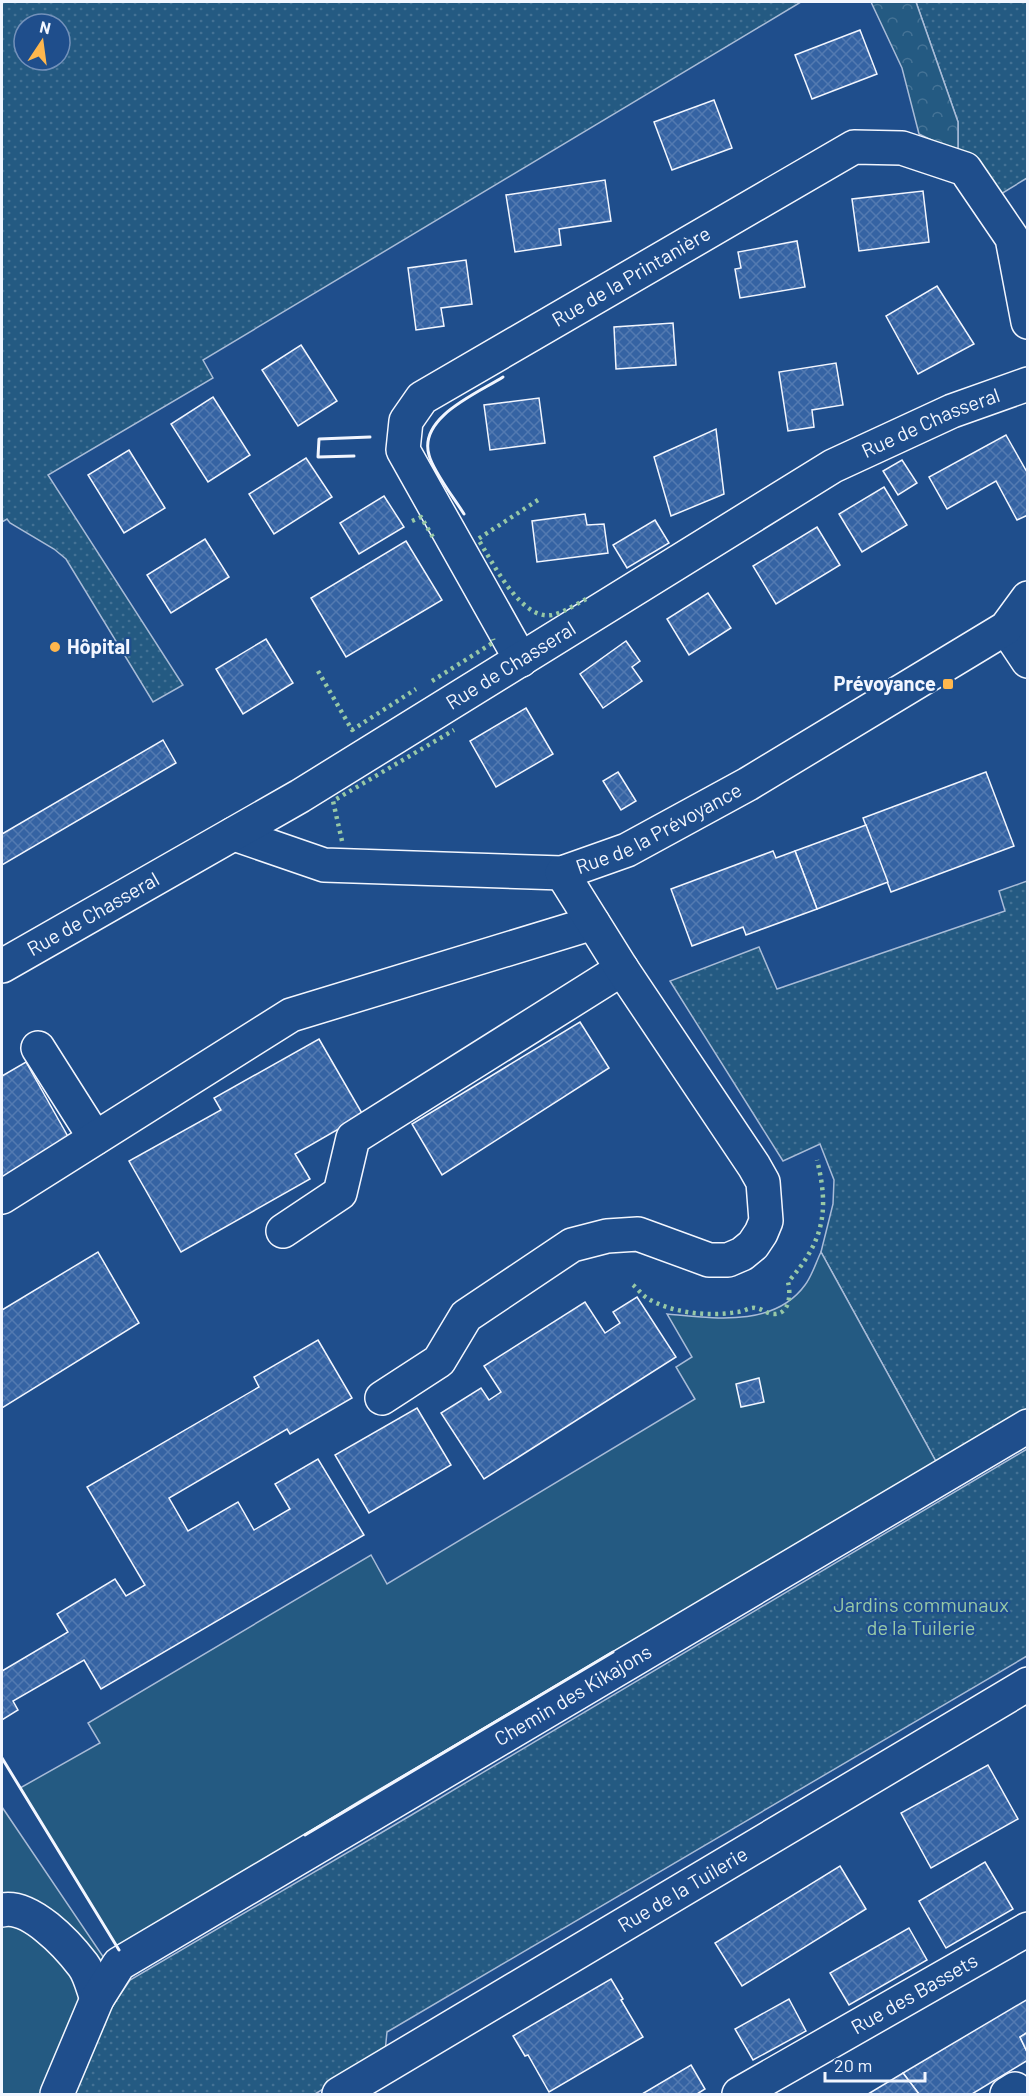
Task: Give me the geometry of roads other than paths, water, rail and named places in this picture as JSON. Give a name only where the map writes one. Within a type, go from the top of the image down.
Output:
[{"type":"street","name":"Rue de la Printanière","points":[[521,660],[403,450],[406,421],[422,398],[854,147],[902,148],[965,169],[1020,226],[1028,322]]},
{"type":"street","name":"Rue de Chasseral","points":[[2,966],[300,796],[832,466],[952,411],[1028,384]]},
{"type":"street","name":"Rue de la Prévoyance","points":[[234,834],[324,865],[562,873],[627,850],[748,784],[1006,628],[1028,598]]},
{"type":"street","points":[[1006,628],[1028,661]]},
{"type":"street","points":[[382,1398],[439,1361],[466,1317],[572,1245],[607,1236],[638,1234],[709,1260],[728,1260],[742,1254],[753,1245],[766,1221],[763,1182],[622,969],[562,873]]},
{"type":"street","points":[[2,1197],[291,1015],[593,923]]},
{"type":"street","points":[[283,1231],[340,1193],[353,1138],[622,969]]},
{"type":"street","points":[[38,1048],[95,1138]]},
{"type":"street","name":"Chemin des Kikajons","points":[[97,1999],[119,1964],[1028,1426]]},
{"type":"street","name":"Rue de la Tuilerie","points":[[339,2094],[1028,1684]]},
{"type":"street","points":[[2,1910],[9,1908],[41,1922],[85,1966],[97,1999],[57,2094]]},
{"type":"street","name":"Rue des Bassets","points":[[739,2094],[1028,1929]]},
{"type":"place","name":"Hôpital","points":[[55,647]]},
{"type":"place","name":"Prévoyance","points":[[948,684]]},
{"type":"park label","name":"Jardins communaux de la Tuilerie","points":[[921,1616]]}]
